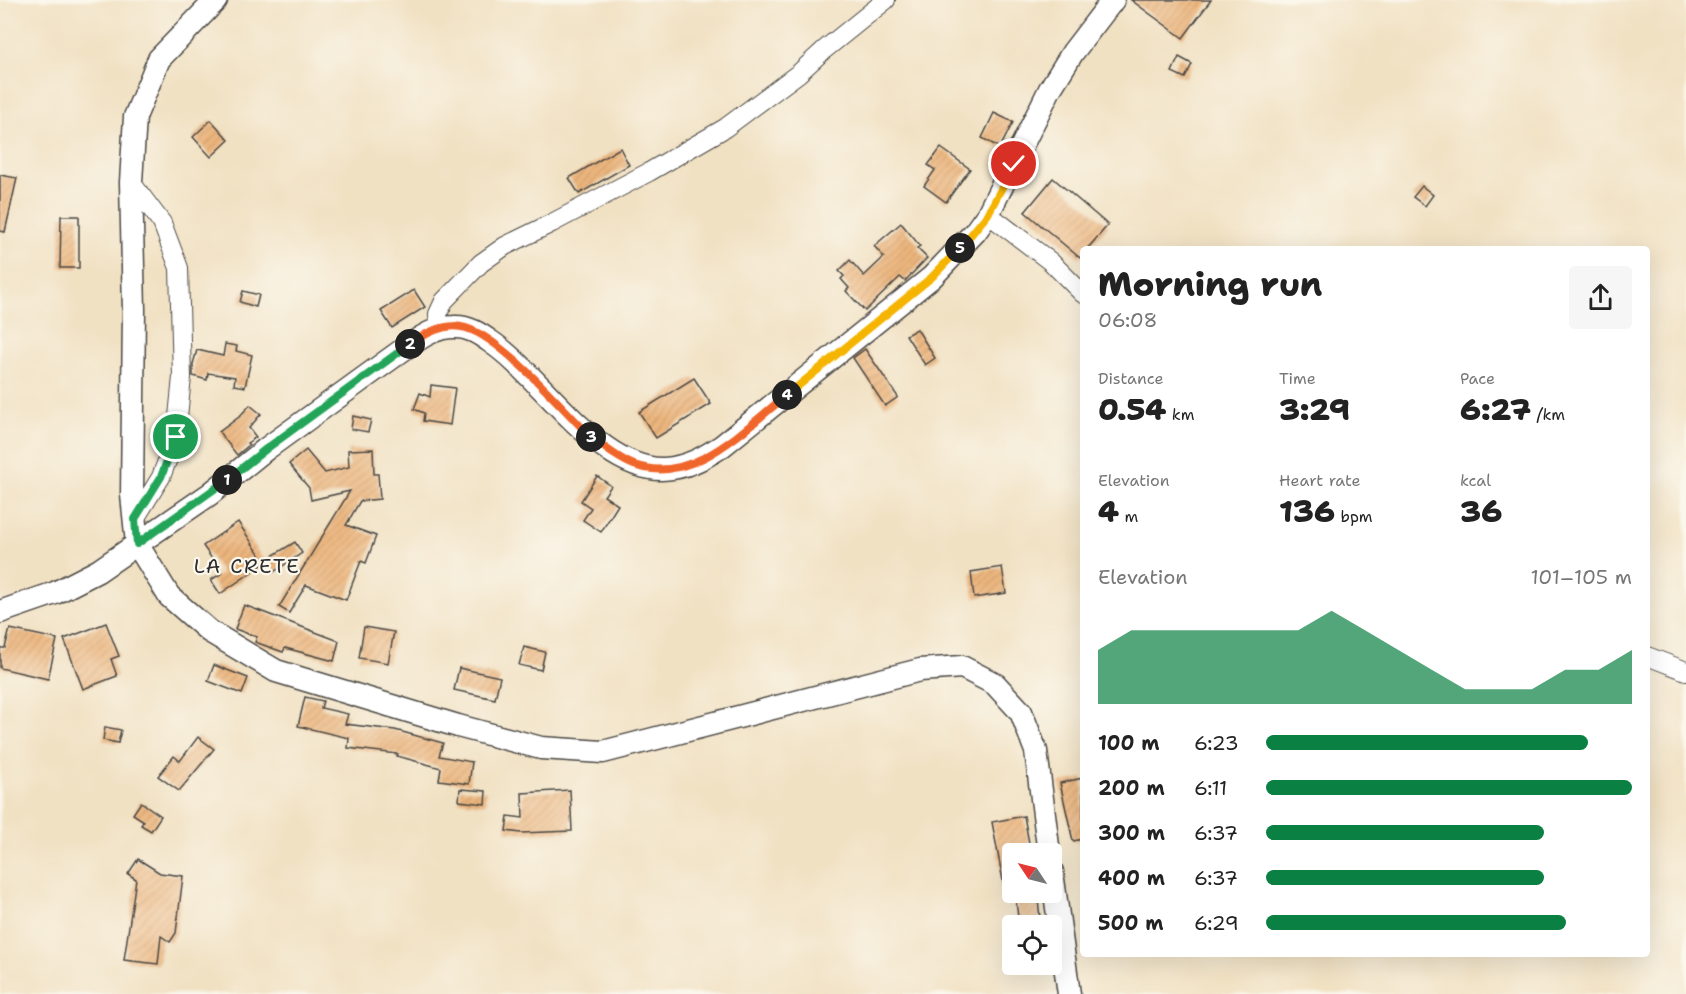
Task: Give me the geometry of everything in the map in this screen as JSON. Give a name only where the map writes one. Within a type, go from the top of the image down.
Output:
[{"type":"main road","points":[[216,0],[159,59],[135,117],[131,182],[134,310],[132,495],[137,544],[169,596],[209,631],[276,671],[458,726],[541,748],[603,752],[920,670],[962,667],[995,684],[1021,712],[1036,751],[1048,843]]},
{"type":"main road","points":[[0,612],[55,593],[98,571],[210,494],[266,449],[408,345],[439,328],[467,328],[505,351],[592,438],[634,465],[671,469],[695,463],[722,446],[789,394],[932,277],[975,232],[988,214],[1050,89],[1073,52],[1113,0]]},
{"type":"main road","points":[[1056,903],[1069,994]]},
{"type":"street","points":[[439,328],[438,314],[444,301],[481,263],[505,246],[552,224],[649,172],[725,128],[799,74],[840,36],[886,0]]},
{"type":"street","points":[[131,182],[162,224],[179,268],[182,356],[176,437],[161,477],[135,519]]},
{"type":"street","points":[[988,214],[1051,262],[1080,291]]},
{"type":"street","points":[[1650,657],[1686,671]]},
{"type":"building","points":[[1131,0],[1211,0],[1183,38]]},
{"type":"building","points":[[1179,57],[1192,64],[1185,78],[1172,72]]},
{"type":"building","points":[[994,113],[1013,122],[1000,148],[982,138]]},
{"type":"building","points":[[211,120],[229,140],[211,157],[193,137]]},
{"type":"building","points":[[620,148],[629,165],[579,194],[569,178]]},
{"type":"building","points":[[941,148],[970,169],[946,202],[924,186],[935,170],[928,165]]},
{"type":"building","points":[[0,175],[17,178],[5,232],[0,231]]},
{"type":"building","points":[[1053,178],[1108,225],[1090,246],[1080,246],[1080,258],[1025,212]]},
{"type":"building","points":[[1422,186],[1433,195],[1425,206],[1413,197]]},
{"type":"building","points":[[61,216],[79,216],[79,268],[60,268]]},
{"type":"building","points":[[901,223],[920,246],[917,248],[927,258],[905,281],[900,277],[865,311],[846,291],[849,288],[841,279],[844,276],[839,271],[850,260],[864,276],[884,257],[874,246]]},
{"type":"building","points":[[414,290],[425,307],[392,328],[381,311]]},
{"type":"building","points":[[243,291],[259,295],[256,307],[240,302]]},
{"type":"building","points":[[917,329],[935,358],[925,365],[906,335]]},
{"type":"building","points":[[225,344],[237,346],[236,351],[252,355],[245,387],[234,385],[235,377],[208,373],[207,380],[193,376],[193,364],[197,350],[223,356]]},
{"type":"building","points":[[865,349],[898,397],[885,406],[853,358]]},
{"type":"building","points":[[694,378],[711,404],[656,438],[639,412]]},
{"type":"building","points":[[431,385],[455,388],[450,425],[423,421],[424,413],[414,409],[420,393],[430,397]]},
{"type":"building","points":[[250,405],[261,414],[249,428],[256,437],[247,443],[249,445],[237,455],[219,432],[239,417]]},
{"type":"building","points":[[353,416],[371,420],[368,432],[351,429]]},
{"type":"building","points":[[373,449],[374,474],[378,474],[380,499],[360,501],[346,525],[376,536],[366,563],[361,561],[346,600],[306,585],[289,613],[279,607],[350,491],[311,500],[309,488],[289,464],[306,450],[325,473],[349,467],[348,450]]},
{"type":"building","points":[[597,476],[611,486],[604,496],[618,505],[601,532],[583,520],[591,508],[581,501]]},
{"type":"building","points":[[238,522],[264,561],[295,542],[302,553],[272,573],[265,563],[220,594],[211,580],[222,573],[203,546]]},
{"type":"building","points":[[1002,567],[1006,593],[974,598],[971,572]]},
{"type":"building","points":[[244,605],[339,641],[334,661],[285,648],[283,652],[255,642],[257,637],[235,629]]},
{"type":"building","points":[[106,623],[119,656],[111,659],[117,676],[83,689],[64,639]]},
{"type":"building","points":[[364,627],[394,632],[388,663],[359,658]]},
{"type":"building","points":[[10,629],[57,639],[48,679],[0,668],[0,648],[5,648]]},
{"type":"building","points":[[524,647],[545,652],[541,670],[519,665]]},
{"type":"building","points":[[214,665],[248,678],[242,694],[208,681]]},
{"type":"building","points":[[459,668],[500,677],[495,699],[454,690]]},
{"type":"building","points":[[305,697],[323,701],[321,708],[348,714],[345,724],[395,730],[443,743],[439,756],[472,762],[469,784],[439,780],[441,768],[397,756],[398,754],[348,748],[349,738],[298,726]]},
{"type":"building","points":[[105,727],[121,730],[118,743],[103,740]]},
{"type":"building","points":[[198,737],[214,749],[179,791],[158,776],[174,756],[180,761]]},
{"type":"building","points":[[1080,779],[1080,840],[1073,841],[1060,783]]},
{"type":"building","points":[[460,789],[486,791],[485,804],[459,801]]},
{"type":"building","points":[[570,790],[572,831],[521,833],[506,831],[508,816],[523,818],[522,793]]},
{"type":"building","points":[[141,802],[161,816],[151,831],[141,825],[144,821],[133,814]]},
{"type":"building","points":[[1024,816],[1029,843],[1002,843],[1002,876],[992,822]]},
{"type":"building","points":[[138,859],[160,873],[183,876],[176,933],[170,942],[161,936],[158,964],[124,960],[136,879],[128,874]]},
{"type":"building","points":[[1016,903],[1038,903],[1040,915],[1018,915]]},
{"type":"district","name":"LA CRETE","points":[[247,566]]},
{"type":"route","points":[[176,437],[161,477],[135,519],[137,544],[210,494],[266,449],[408,345],[439,328],[455,327],[467,328],[505,351],[592,438],[614,454],[634,465],[654,468],[671,469],[695,463],[722,446],[789,394],[932,277],[975,232],[988,214],[1014,164]]}]
